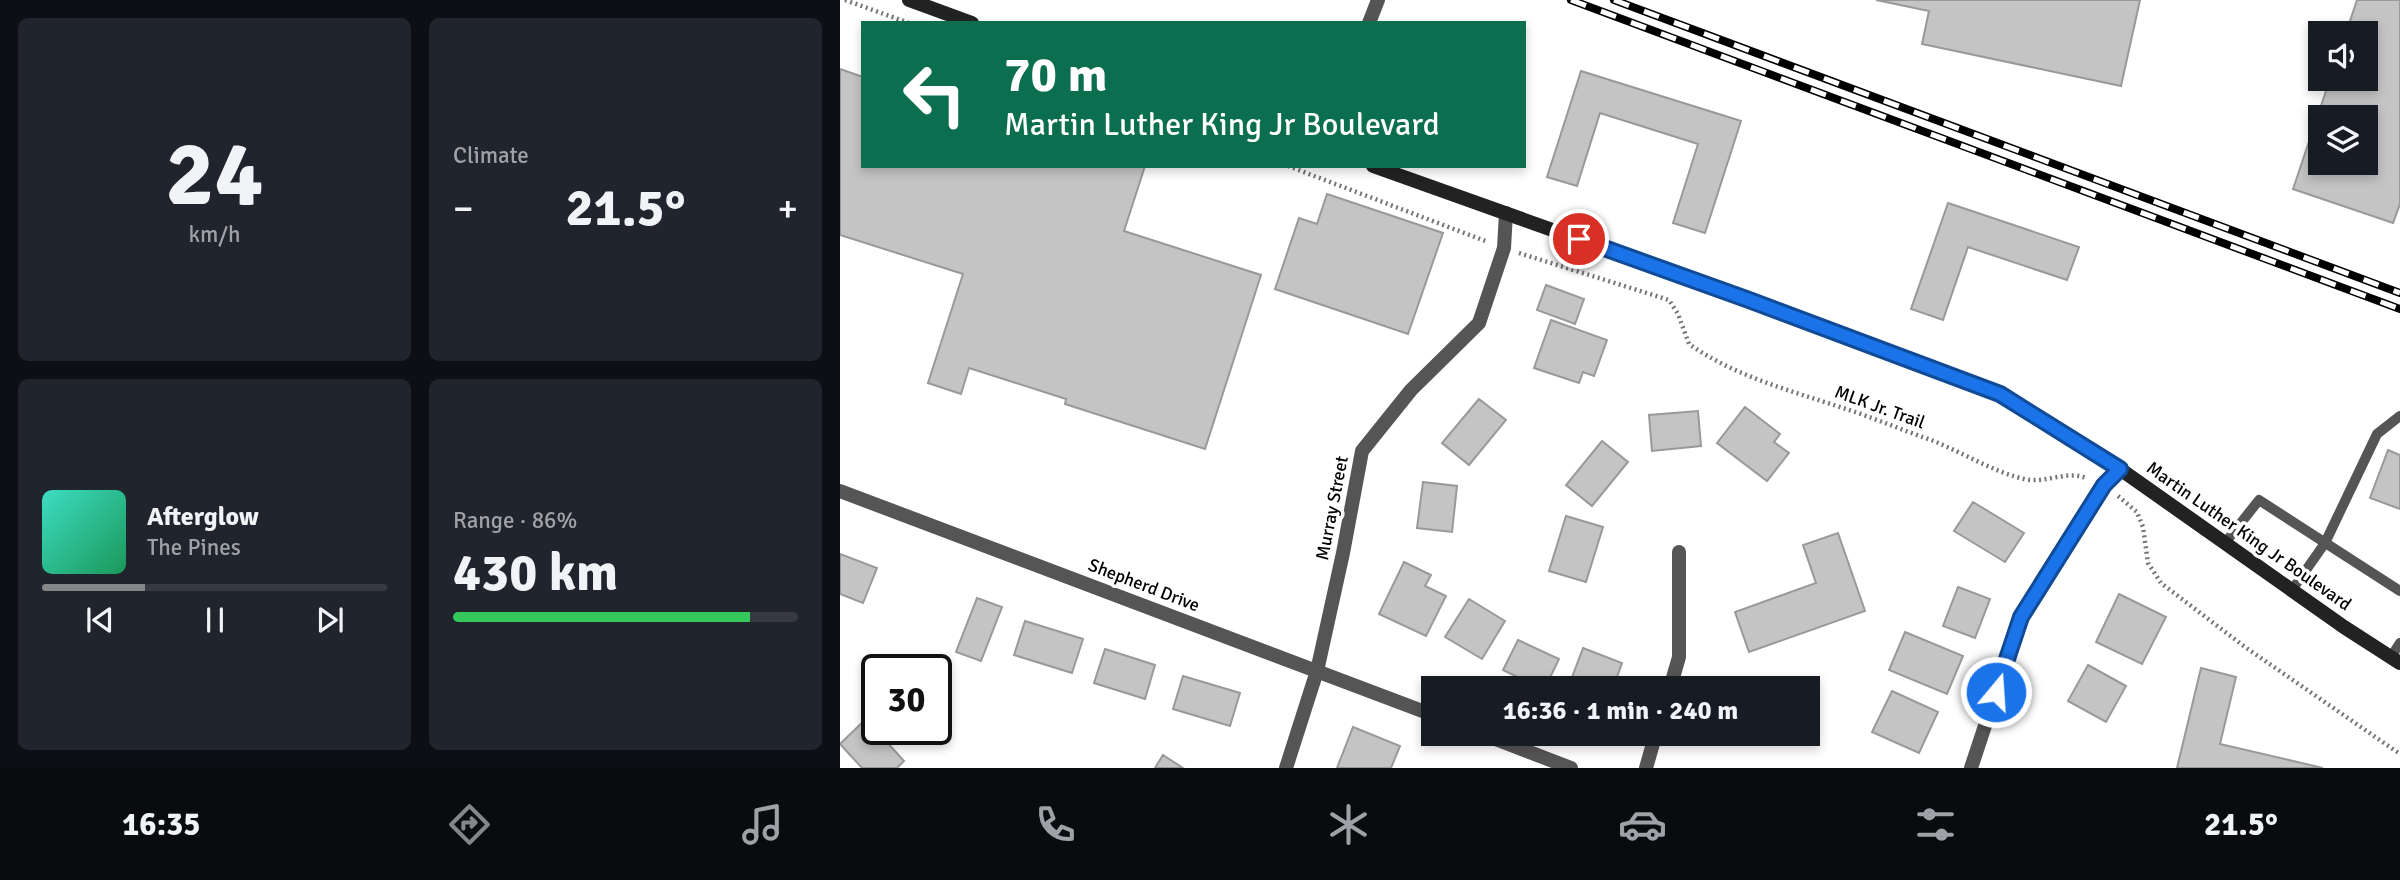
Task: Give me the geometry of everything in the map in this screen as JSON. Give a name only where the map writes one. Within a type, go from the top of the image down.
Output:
[{"type":"main road","points":[[909,0],[967,21]]},
{"type":"main road","name":"Martin Luther King Jr Boulevard","points":[[1379,168],[1749,300],[2000,394],[2120,469],[2395,660]]},
{"type":"street","points":[[1370,21],[1378,0]]},
{"type":"street","name":"Murray Street","points":[[1286,768],[1317,671],[1362,451],[1411,390],[1479,323],[1504,248],[1506,213]]},
{"type":"street","points":[[1971,768],[2021,617],[2104,485],[2120,469]]},
{"type":"street","name":"Shepherd Drive","points":[[840,491],[1421,710]]},
{"type":"street","points":[[1673,676],[1679,657],[1679,552]]},
{"type":"street","points":[[1514,746],[1571,768]]},
{"type":"street","points":[[1646,768],[1652,746]]},
{"type":"lane","points":[[2292,590],[2325,543],[2377,434],[2400,416]]},
{"type":"lane","points":[[2225,543],[2259,500],[2400,591]]},
{"type":"lane","points":[[2395,660],[2400,643]]},
{"type":"path","points":[[845,0],[903,21]]},
{"type":"path","name":"MLK Jr. Trail","points":[[1293,168],[1504,248],[1669,300],[1678,314],[1689,344],[1735,370],[1774,387],[1846,409],[1945,445],[2010,475],[2028,480],[2076,474],[2104,485],[2137,512],[2143,527],[2148,563],[2161,583],[2245,647],[2400,754]]},
{"type":"building","points":[[1876,0],[2140,0],[2121,86],[1922,44],[1929,11]]},
{"type":"building","points":[[2357,0],[2400,0],[2400,204],[2393,223],[2293,189],[2308,144],[2308,175],[2378,175],[2378,105],[2321,105],[2326,91],[2378,91],[2378,21],[2350,21]]},
{"type":"building","points":[[840,69],[861,76],[861,168],[1144,168],[1124,231],[1261,275],[1205,449],[1065,404],[1066,399],[969,368],[961,394],[928,383],[963,274],[840,235]]},
{"type":"building","points":[[1581,71],[1741,121],[1705,233],[1673,223],[1698,144],[1600,113],[1577,186],[1547,177]]},
{"type":"building","points":[[1327,194],[1443,233],[1408,334],[1275,289],[1299,218],[1317,224]]},
{"type":"building","points":[[1948,203],[2079,247],[2067,280],[1968,247],[1943,320],[1911,309]]},
{"type":"building","points":[[1546,285],[1584,299],[1575,324],[1537,310]]},
{"type":"building","points":[[1551,320],[1607,340],[1594,376],[1583,372],[1579,383],[1534,368]]},
{"type":"building","points":[[1479,399],[1506,420],[1469,465],[1442,443]]},
{"type":"building","points":[[1745,407],[1780,434],[1774,442],[1789,453],[1767,481],[1717,443]]},
{"type":"building","points":[[1698,411],[1701,446],[1652,451],[1649,415]]},
{"type":"building","points":[[1602,441],[1628,462],[1592,506],[1566,485]]},
{"type":"building","points":[[2388,450],[2400,455],[2400,509],[2370,498]]},
{"type":"building","points":[[1423,482],[1457,486],[1452,532],[1417,528]]},
{"type":"building","points":[[1973,502],[2024,533],[2005,562],[1954,531]]},
{"type":"building","points":[[1566,516],[1603,527],[1586,582],[1549,571]]},
{"type":"building","points":[[1838,533],[1865,611],[1749,652],[1735,612],[1816,583],[1803,545]]},
{"type":"building","points":[[840,554],[877,568],[863,603],[840,594]]},
{"type":"building","points":[[1404,562],[1431,575],[1425,586],[1446,596],[1426,636],[1379,614]]},
{"type":"building","points":[[1958,587],[1990,599],[1975,638],[1943,626]]},
{"type":"building","points":[[2119,594],[2166,617],[2142,664],[2096,642]]},
{"type":"building","points":[[977,598],[1002,607],[981,661],[956,652]]},
{"type":"building","points":[[1469,599],[1505,621],[1482,659],[1445,637]]},
{"type":"building","points":[[1025,621],[1083,639],[1072,673],[1014,655]]},
{"type":"building","points":[[1905,632],[1963,656],[1947,694],[1889,670]]},
{"type":"building","points":[[1518,640],[1559,659],[1551,676],[1515,676],[1503,670]]},
{"type":"building","points":[[1583,648],[1622,663],[1617,676],[1572,676]]},
{"type":"building","points":[[1105,649],[1155,665],[1145,699],[1094,683]]},
{"type":"building","points":[[2088,665],[2126,686],[2106,722],[2068,701]]},
{"type":"building","points":[[2201,668],[2236,677],[2220,744],[2323,768],[2177,768]]},
{"type":"building","points":[[1183,676],[1240,693],[1230,726],[1173,709]]},
{"type":"building","points":[[1892,691],[1938,712],[1919,753],[1872,732]]},
{"type":"building","points":[[861,724],[861,745],[890,745],[904,761],[897,768],[862,768],[840,744]]},
{"type":"building","points":[[1353,727],[1400,746],[1391,768],[1337,768]]},
{"type":"building","points":[[1163,755],[1183,768],[1155,768]]},
{"type":"railway","points":[[1571,0],[2400,309]]},
{"type":"railway","points":[[1614,0],[2400,293]]},
{"type":"route","points":[[1579,239],[2000,394],[2120,469],[2104,485],[2021,617],[1996,692]]}]
